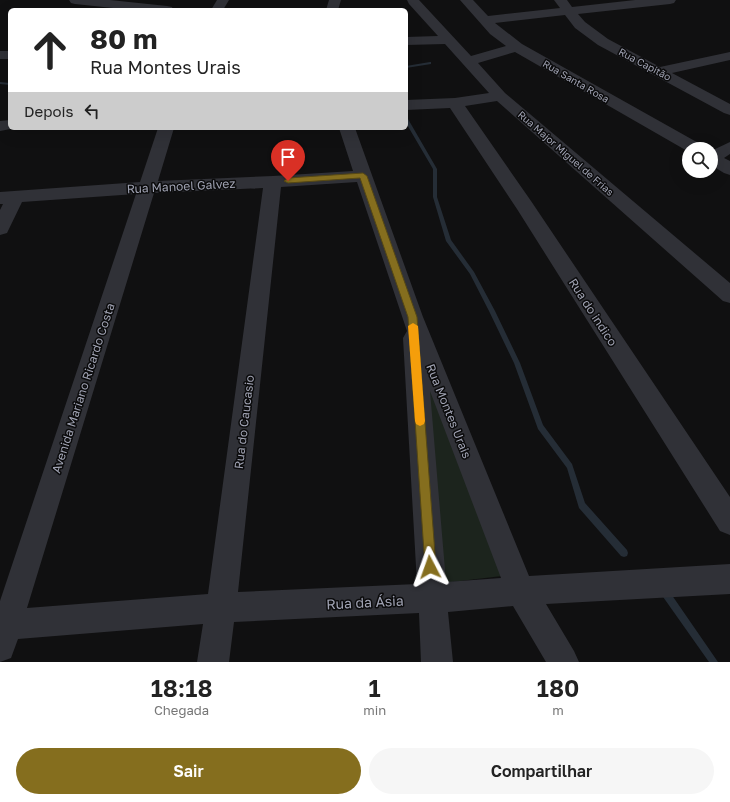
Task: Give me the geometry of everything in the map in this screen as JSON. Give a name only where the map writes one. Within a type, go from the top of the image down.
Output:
[{"type":"street","points":[[75,0],[152,8]]},
{"type":"street","name":"Rua Major Miguel de Frias","points":[[413,0],[500,96],[730,295]]},
{"type":"street","name":"Rua Santa Rosa","points":[[466,0],[495,31],[517,47],[684,142]]},
{"type":"street","points":[[485,20],[563,5],[670,0]]},
{"type":"street","name":"Rua Capitão","points":[[563,5],[572,18],[588,32],[621,52],[660,71],[730,110]]},
{"type":"street","points":[[408,42],[449,40]]},
{"type":"street","points":[[468,61],[517,47]]},
{"type":"street","points":[[660,71],[730,56]]},
{"type":"street","points":[[408,105],[455,103],[500,96]]},
{"type":"street","name":"Rua do indico","points":[[455,103],[730,521]]},
{"type":"street","name":"Avenida Mariano Ricardo Costa","points":[[2,632],[165,130]]},
{"type":"street","name":"Rua Montes Urais","points":[[349,130],[412,317],[521,591],[563,662]]},
{"type":"street","points":[[718,153],[730,147]]},
{"type":"street","points":[[718,161],[730,169]]},
{"type":"street","name":"Rua Manoel Galvez","points":[[8,197],[147,187],[273,182],[363,176]]},
{"type":"street","name":"Rua do Caucasio","points":[[213,662],[221,608],[273,182]]},
{"type":"street","points":[[0,228],[8,197]]},
{"type":"street","points":[[412,317],[437,662]]},
{"type":"street","name":"Rua da Ásia","points":[[2,632],[221,608],[433,598],[521,591],[730,579]]},
{"type":"shaded area","points":[[422,359],[502,576],[443,583]]},
{"type":"waterway","points":[[408,67],[430,63]]},
{"type":"waterway","points":[[0,83],[8,84]]},
{"type":"waterway","points":[[408,122],[435,169],[435,197],[449,241],[472,273],[492,311],[517,363],[540,427],[570,466],[582,505],[624,553]]},
{"type":"waterway","points":[[664,591],[714,662]]},
{"type":"slow traffic","points":[[413,326],[420,421]]},
{"type":"route","points":[[288,181],[363,176],[412,317],[430,567]]}]
